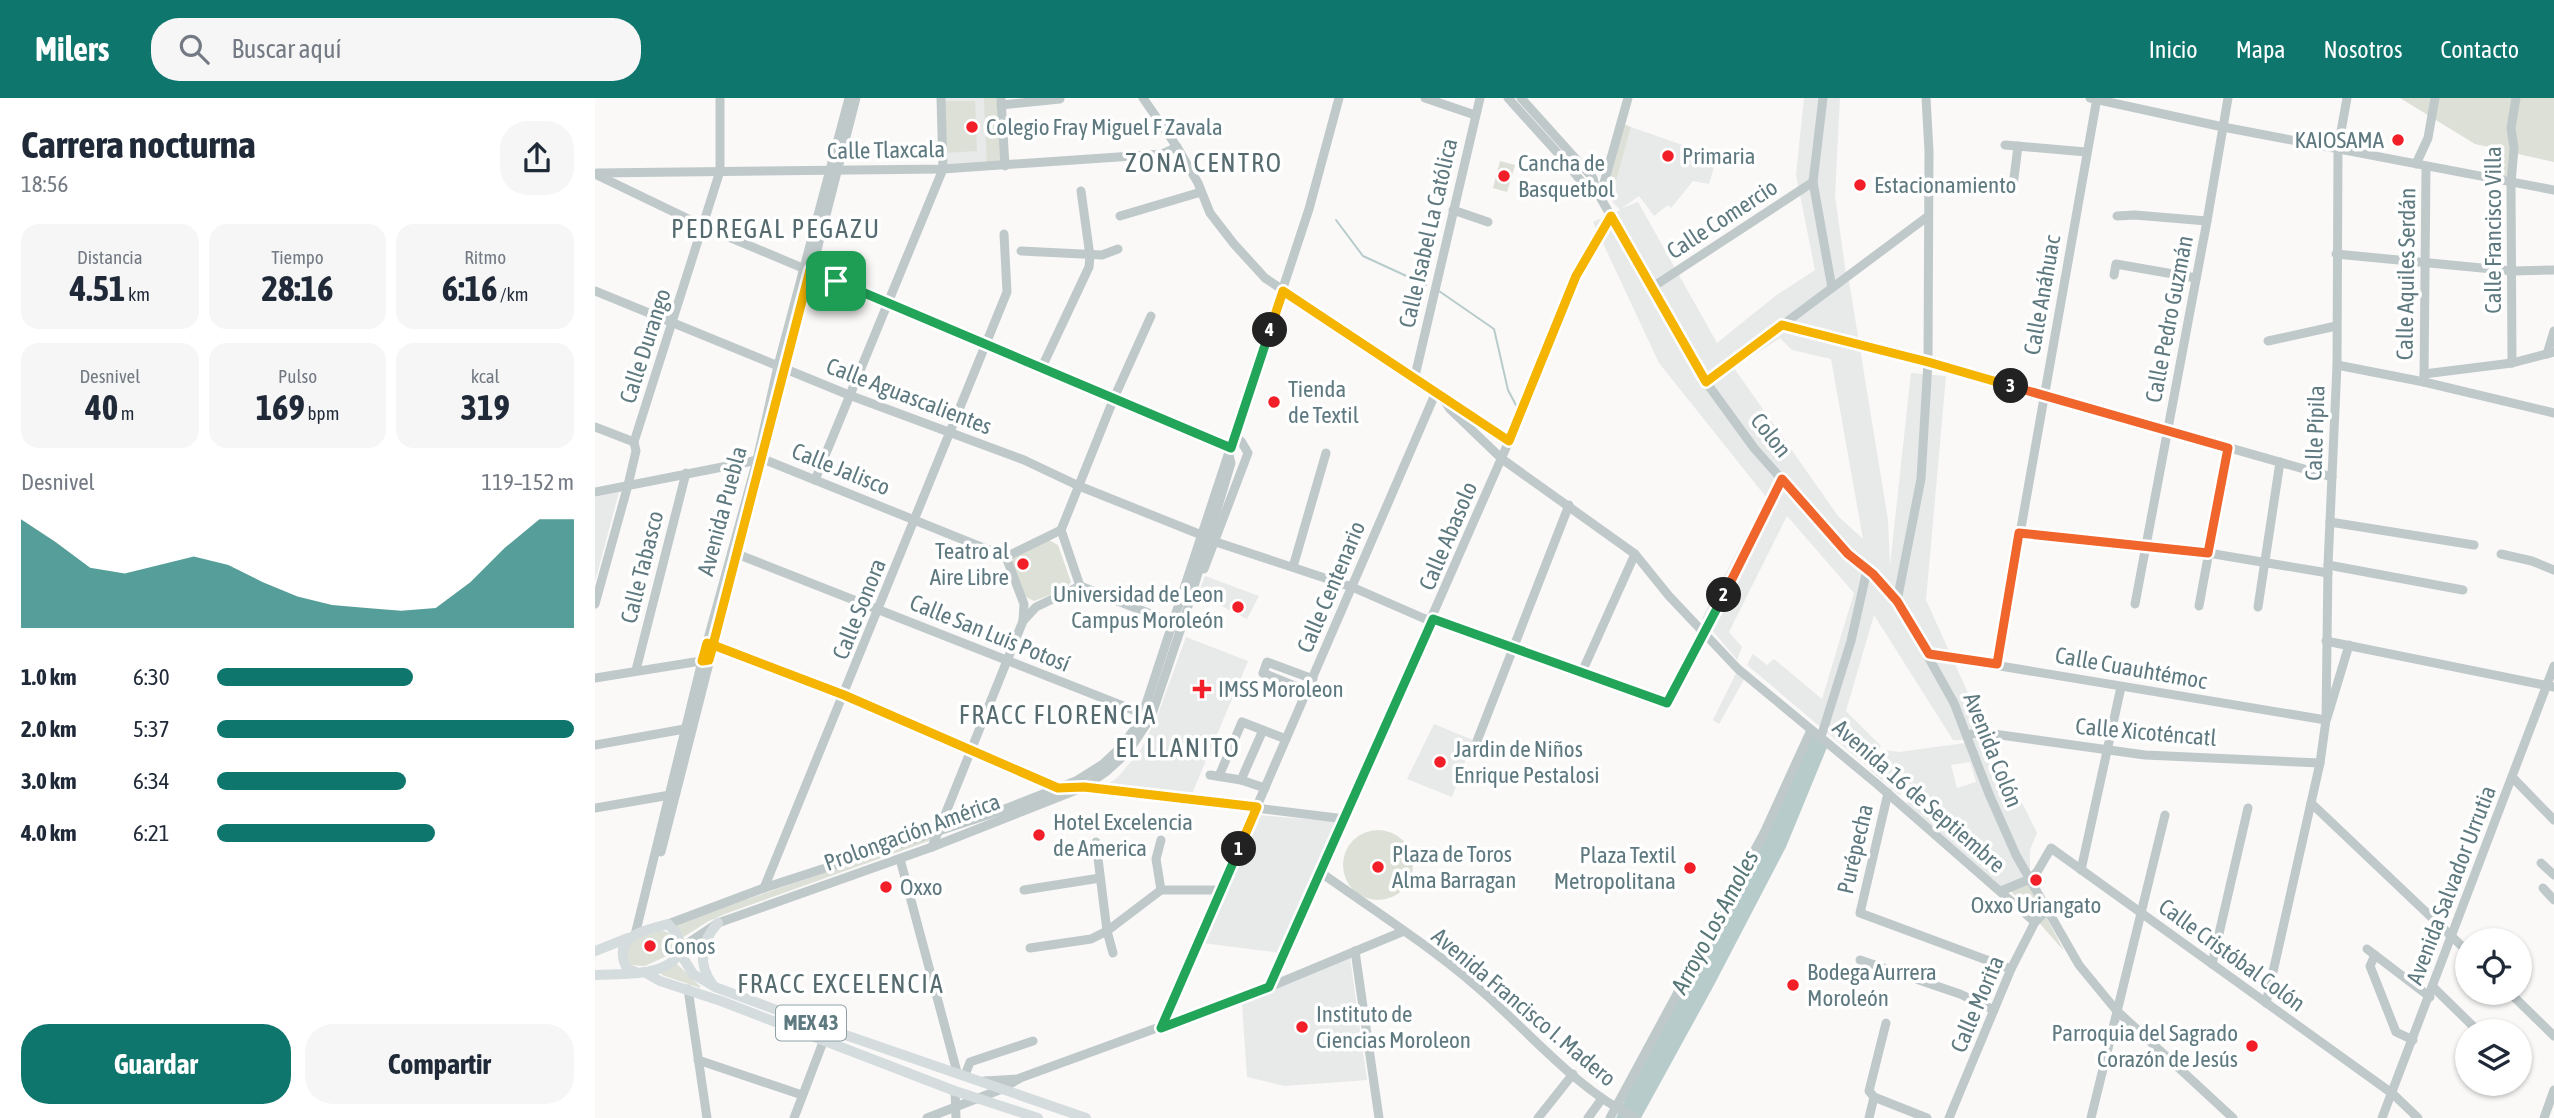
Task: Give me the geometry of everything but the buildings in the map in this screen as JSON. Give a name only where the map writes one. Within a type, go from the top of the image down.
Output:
[{"type":"main road","points":[[715,987],[706,973],[702,956],[705,941],[718,923]]},
{"type":"main road","points":[[595,951],[668,924]]},
{"type":"main road","name":"MEX 43","points":[[668,924],[676,933],[693,974],[715,987],[1086,1118]]},
{"type":"main road","points":[[632,936],[622,948],[622,960],[627,970],[642,973]]},
{"type":"main road","name":"MEX 43","points":[[595,975],[642,973],[666,965],[676,959],[681,950]]},
{"type":"main road","name":"MEX 43","points":[[642,973],[955,1091],[1038,1118]]},
{"type":"main road","points":[[955,1091],[951,1083],[952,1077],[961,1073]]},
{"type":"main road","points":[[977,1098],[982,1090],[982,1081]]},
{"type":"street","name":"Calle Durango","points":[[595,604],[628,485],[636,451],[634,442],[705,227],[720,172],[720,98]]},
{"type":"street","name":"Avenida Puebla","points":[[632,936],[760,460],[849,98]]},
{"type":"street","name":"Avenida Puebla","points":[[833,170],[856,98]]},
{"type":"street","points":[[815,480],[943,169],[941,98]]},
{"type":"street","points":[[1143,98],[1177,147],[1210,213],[1265,278],[1509,441]]},
{"type":"street","name":"Prolongación América","points":[[1177,625],[1193,588],[1199,582],[1225,461],[1310,209],[1339,98]]},
{"type":"street","points":[[1425,98],[1475,114]]},
{"type":"street","name":"Calle Isabel La Católica","points":[[1415,376],[1480,98]]},
{"type":"street","points":[[1508,98],[1585,186],[1598,193],[1628,98]]},
{"type":"street","name":"Colon","points":[[1521,98],[1593,178],[1598,193],[1706,382],[1754,448],[1848,554],[1867,570]]},
{"type":"street","points":[[1823,98],[1813,182],[1832,288]]},
{"type":"street","points":[[1897,601],[1921,479],[1928,362],[1929,150],[1926,98]]},
{"type":"street","points":[[2095,98],[2223,127],[2554,190]]},
{"type":"street","name":"Calle Anáhuac","points":[[1997,664],[2095,98]]},
{"type":"street","name":"Calle Pedro Guzmán","points":[[2134,604],[2228,98]]},
{"type":"street","name":"Calle Pípila","points":[[2266,1003],[2321,763],[2326,720],[2328,569],[2337,365],[2338,148],[2347,98]]},
{"type":"street","name":"Calle Aquiles Serdán","points":[[2416,164],[2428,138],[2435,98]]},
{"type":"street","name":"Calle Francisco Villa","points":[[2511,363],[2511,183],[2514,148],[2511,128],[2516,98]]},
{"type":"street","points":[[1005,166],[1001,101],[1060,99]]},
{"type":"street","points":[[2004,145],[2086,152]]},
{"type":"street","points":[[2013,186],[2018,146]]},
{"type":"street","name":"Calle Tlaxcala","points":[[595,174],[943,169],[1162,153],[1177,147]]},
{"type":"street","name":"Calle Aquiles Serdán","points":[[2424,378],[2426,167]]},
{"type":"street","points":[[595,174],[705,227],[1231,447],[1241,441],[1248,453],[1208,538]]},
{"type":"street","name":"Calle Comercio","points":[[1651,288],[1813,182]]},
{"type":"street","points":[[1042,367],[1089,267],[1090,256],[1080,191]]},
{"type":"street","points":[[1120,216],[1201,192]]},
{"type":"street","points":[[1453,210],[1488,222]]},
{"type":"street","name":"Calle Abasolo","points":[[1269,987],[1433,619],[1502,459],[1576,276],[1611,216]]},
{"type":"street","points":[[2117,216],[2207,221]]},
{"type":"street","points":[[1706,382],[1927,217]]},
{"type":"street","name":"Calle Sonora","points":[[764,888],[1007,292],[1005,234]]},
{"type":"street","points":[[1021,251],[1090,256],[1118,249]]},
{"type":"street","points":[[2336,254],[2513,271],[2554,270]]},
{"type":"street","points":[[2114,275],[2116,264],[2196,278]]},
{"type":"street","name":"Calle Aguascalientes","points":[[595,291],[849,395],[1024,460],[1079,486],[1208,538],[1352,587],[1423,618],[1513,646],[1667,703],[1703,634]]},
{"type":"street","points":[[1080,586],[1061,530],[1114,398],[1151,316]]},
{"type":"street","points":[[1782,325],[1928,362],[2332,477]]},
{"type":"street","points":[[2269,341],[2336,326]]},
{"type":"street","points":[[2424,378],[2511,363],[2550,353],[2554,331]]},
{"type":"street","points":[[2337,365],[2424,378],[2554,413]]},
{"type":"street","name":"Avenida 16 de Septiembre","points":[[1439,395],[1502,459],[1635,554],[1703,634],[1738,669],[1888,793],[2035,922]]},
{"type":"street","name":"Calle Centenario","points":[[1161,1028],[1352,587],[1439,395]]},
{"type":"street","points":[[595,427],[634,442]]},
{"type":"street","points":[[2199,606],[2228,448]]},
{"type":"street","points":[[1293,567],[1326,453]]},
{"type":"street","name":"Calle Jalisco","points":[[595,492],[760,460],[1006,557]]},
{"type":"street","points":[[2258,607],[2280,463]]},
{"type":"street","name":"Calle Tabasco","points":[[636,670],[686,473]]},
{"type":"street","points":[[1703,634],[1782,479]]},
{"type":"street","points":[[1477,741],[1569,505]]},
{"type":"street","points":[[2330,522],[2474,545]]},
{"type":"street","points":[[932,847],[1023,621],[1024,604],[1006,557],[1061,530]]},
{"type":"street","points":[[2019,533],[2208,553],[2463,590]]},
{"type":"street","points":[[1047,537],[1065,543]]},
{"type":"street","name":"Prolongación América","points":[[681,950],[718,923],[932,847],[1084,787],[1107,771],[1128,752],[1146,716],[1208,538]]},
{"type":"street","name":"Calle San Luis Potosí","points":[[734,554],[1146,716]]},
{"type":"street","points":[[1582,672],[1635,554]]},
{"type":"street","points":[[2501,554],[2532,561],[2554,570]]},
{"type":"street","points":[[1821,737],[1851,641],[1867,570]]},
{"type":"street","name":"Avenida Colón","points":[[1867,570],[1897,601],[1929,654],[1968,735],[1989,794],[2016,855],[2030,879]]},
{"type":"street","points":[[1023,621],[1036,607],[1080,586],[1177,625]]},
{"type":"street","points":[[1024,604],[1036,607]]},
{"type":"street","points":[[2326,641],[2550,687]]},
{"type":"street","points":[[710,644],[844,695],[1058,788],[1084,787],[1345,819]]},
{"type":"street","name":"Calle Pípila","points":[[2326,720],[2349,645]]},
{"type":"street","name":"Calle Cuauhtémoc","points":[[1929,654],[2326,720]]},
{"type":"street","points":[[595,678],[706,660]]},
{"type":"street","points":[[1307,691],[1263,673],[1267,662],[1313,679]]},
{"type":"street","name":"Avenida Salvador Urrutia","points":[[2382,1118],[2512,777],[2550,687],[2554,666]]},
{"type":"street","points":[[2081,870],[2121,687]]},
{"type":"street","name":"Prolongación América","points":[[668,924],[764,888],[939,831],[1076,781],[1103,764],[1146,716]]},
{"type":"street","points":[[1265,788],[1241,780],[1215,776],[1242,722],[1286,739]]},
{"type":"street","points":[[595,745],[689,729]]},
{"type":"street","points":[[1241,780],[1262,730]]},
{"type":"street","points":[[1610,1118],[1764,833],[1811,730]]},
{"type":"street","name":"Calle Xicoténcatl","points":[[1968,735],[1979,732],[2145,755],[2321,763]]},
{"type":"street","points":[[2512,777],[2554,820]]},
{"type":"street","name":"Purépecha","points":[[1888,793],[1860,913],[2011,969]]},
{"type":"street","name":"Avenida Puebla","points":[[654,928],[646,919],[645,913],[671,795]]},
{"type":"street","points":[[595,808],[671,795]]},
{"type":"street","points":[[2311,803],[2455,939]]},
{"type":"street","points":[[2212,964],[2248,808]]},
{"type":"street","points":[[2091,1118],[2165,815]]},
{"type":"street","points":[[1161,840],[1156,859],[1161,890]]},
{"type":"street","points":[[1096,842],[1107,931],[1113,953]]},
{"type":"street","name":"Calle Cristóbal Colón","points":[[2030,879],[2050,848],[2393,1094],[2418,1118]]},
{"type":"street","points":[[900,859],[961,1073]]},
{"type":"street","points":[[2541,863],[2554,875]]},
{"type":"street","name":"Avenida Francisco I. Madero","points":[[1320,872],[1477,987],[1601,1100],[1636,1118]]},
{"type":"street","points":[[1024,890],[1100,878]]},
{"type":"street","name":"Avenida 16 de Septiembre","points":[[2001,891],[2030,879],[2079,965],[2116,1010],[2233,1118]]},
{"type":"street","points":[[2543,888],[2554,900]]},
{"type":"street","points":[[1030,948],[1091,939],[1107,931],[1161,890],[1221,890]]},
{"type":"street","name":"Calle Morita","points":[[1949,1118],[2011,969],[2035,922],[2047,909]]},
{"type":"street","points":[[926,1118],[956,1113],[977,1098],[1020,1079],[1269,987],[1404,931]]},
{"type":"street","points":[[1355,951],[1379,1118]]},
{"type":"street","points":[[2413,1040],[2396,1032],[2369,965],[2371,952],[2430,997]]},
{"type":"street","points":[[1860,960],[1960,994],[1994,1010]]},
{"type":"street","points":[[2433,987],[2466,1019]]},
{"type":"street","points":[[688,989],[707,1118]]},
{"type":"street","points":[[2522,1005],[2554,1036]]},
{"type":"street","points":[[1886,1023],[1868,1091],[1874,1097],[1927,1118]]},
{"type":"street","points":[[794,1118],[828,1029]]},
{"type":"street","points":[[961,1073],[970,1062],[1033,1041]]},
{"type":"street","points":[[698,1060],[802,1095]]},
{"type":"street","points":[[1538,1118],[1573,1074]]},
{"type":"street","points":[[982,1081],[1020,1079]]},
{"type":"street","points":[[2545,1118],[2554,1090]]},
{"type":"street","points":[[955,1091],[956,1113]]},
{"type":"street","points":[[1869,1118],[1874,1097]]},
{"type":"street","points":[[1588,1118],[1601,1100]]},
{"type":"shaded area","name":"Colegio Fray Miguel F Zavala","points":[[941,98],[1001,98],[1005,166],[943,169]]},
{"type":"shaded area","points":[[984,98],[1001,98],[1005,166],[987,167]]},
{"type":"shaded area","points":[[1804,98],[1840,98],[1835,196],[1888,520],[1890,565],[1911,373],[1946,376],[1926,600],[2037,833],[2030,850],[2030,879],[2001,891],[1906,803],[1919,798],[1910,786],[1899,795],[1870,770],[1885,750],[1899,752],[1965,743],[1963,740],[1953,740],[1874,615],[1846,711],[1881,746],[1868,767],[1747,665],[1753,654],[1767,665],[1774,659],[1822,699],[1854,593],[1787,516],[1729,632],[1742,647],[1737,660],[1702,618],[1766,497],[1659,363],[1593,222],[1620,210],[1611,200],[1631,127],[1717,157],[1709,184],[1693,181],[1671,208],[1668,205],[1654,216],[1639,196],[1622,208],[1638,202],[1717,343],[1774,297],[1815,270],[1796,175]],"holes":[[[1780,338],[1792,350],[1831,359],[1863,539],[1838,516],[1734,368]],[[1970,762],[1976,782],[1957,788],[1951,765]]]},
{"type":"shaded area","points":[[2400,98],[2554,98],[2554,162],[2513,153],[2509,180],[2485,177],[2489,147],[2475,144]]},
{"type":"shaded area","points":[[941,101],[975,101],[977,151],[943,153]]},
{"type":"shaded area","points":[[1621,123],[1631,127],[1612,196],[1600,197]]},
{"type":"shaded area","name":"Cancha de Basquetbol","points":[[1500,161],[1515,165],[1507,192],[1493,188]]},
{"type":"shaded area","points":[[619,492],[595,582],[595,497]]},
{"type":"shaded area","points":[[1049,540],[1058,545],[1071,582],[1066,589],[1034,601],[1026,597],[1011,560]]},
{"type":"shaded area","name":"Universidad de Leon Campus Moroleón","points":[[1205,576],[1259,596],[1247,619],[1198,594]]},
{"type":"shaded area","name":"IMSS Moroleon","points":[[1186,637],[1248,661],[1191,796],[1108,784],[1117,778],[1140,751],[1157,717]]},
{"type":"shaded area","points":[[1738,669],[1746,676],[1719,724],[1713,720]]},
{"type":"shaded area","name":"Jardin de Niños Enrique Pestalosi","points":[[1434,724],[1473,740],[1452,797],[1407,779]]},
{"type":"shaded area","points":[[1257,815],[1341,822],[1281,953],[1202,943]]},
{"type":"shaded area","name":"Plaza de Toros Alma Barragan","points":[[1385,830],[1398,836],[1407,845],[1411,851],[1411,879],[1403,890],[1392,898],[1371,900],[1353,890],[1345,879],[1343,858],[1353,840],[1364,832]]},
{"type":"shaded area","points":[[937,834],[935,839],[725,914],[682,938],[675,924]]},
{"type":"shaded area","points":[[2028,882],[2064,951],[2011,891]]},
{"type":"shaded area","points":[[662,930],[671,934],[676,941],[673,953],[645,966],[628,965],[627,942]]},
{"type":"shaded area","name":"Instituto de Ciencias Moroleon","points":[[1350,957],[1367,1080],[1284,1086],[1247,1077],[1242,1003]]},
{"type":"shaded area","points":[[676,963],[700,988],[662,975],[660,972]]},
{"type":"water","name":"Arroyo Los Amoles","points":[[1812,731],[1828,745],[1786,847],[1641,1118],[1616,1118],[1652,1042]]},
{"type":"waterway","points":[[1336,220],[1363,256],[1426,285]]},
{"type":"waterway","name":"Arroyo Los Amoles","points":[[1439,291],[1494,329],[1508,390],[1518,409]]},
{"type":"place","name":"Colegio Fray Miguel F Zavala","points":[[972,127]]},
{"type":"place","name":"KAIOSAMA","points":[[2398,140]]},
{"type":"place","name":"Primaria","points":[[1668,156]]},
{"type":"place","name":"Cancha de Basquetbol","points":[[1504,176]]},
{"type":"place","name":"Estacionamiento","points":[[1860,185]]},
{"type":"place","name":"Tienda de Textil","points":[[1274,402]]},
{"type":"place","name":"Teatro al Aire Libre","points":[[1023,564]]},
{"type":"place","name":"Universidad de Leon Campus Moroleón","points":[[1238,607]]},
{"type":"place","name":"IMSS Moroleon","points":[[1202,689]]},
{"type":"place","name":"Jardin de Niños Enrique Pestalosi","points":[[1440,762]]},
{"type":"place","name":"Hotel Excelencia de America","points":[[1039,835]]},
{"type":"place","name":"Plaza de Toros Alma Barragan","points":[[1378,867]]},
{"type":"place","name":"Plaza Textil Metropolitana","points":[[1690,868]]},
{"type":"place","name":"Oxxo Uriangato","points":[[2036,880]]},
{"type":"place","name":"Oxxo","points":[[886,887]]},
{"type":"place","name":"Conos","points":[[650,946]]},
{"type":"place","name":"Bodega Aurrera Moroleón","points":[[1793,985]]},
{"type":"place","name":"Instituto de Ciencias Moroleon","points":[[1302,1027]]},
{"type":"place","name":"Parroquia del Sagrado Corazón de Jesús","points":[[2252,1046]]},
{"type":"district","name":"ZONA CENTRO","points":[[1204,163]]},
{"type":"district","name":"PEDREGAL PEGAZU","points":[[776,229]]},
{"type":"district","name":"FRACC FLORENCIA","points":[[1058,715]]},
{"type":"district","name":"EL LLANITO","points":[[1178,748]]},
{"type":"district","name":"FRACC EXCELENCIA","points":[[841,984]]},
{"type":"route","points":[[836,281],[810,270],[763,459],[737,555],[713,645],[709,660],[702,661],[707,643],[713,645],[844,695],[1058,788],[1084,787],[1257,807],[1161,1028],[1269,987],[1433,619],[1667,703],[1782,479],[1848,554],[1873,574],[1897,601],[1929,654],[1997,664],[2019,533],[2208,553],[2228,448],[1928,362],[1782,325],[1706,382],[1611,216],[1576,276],[1509,441],[1415,376],[1283,291],[1231,448],[836,281]]}]
